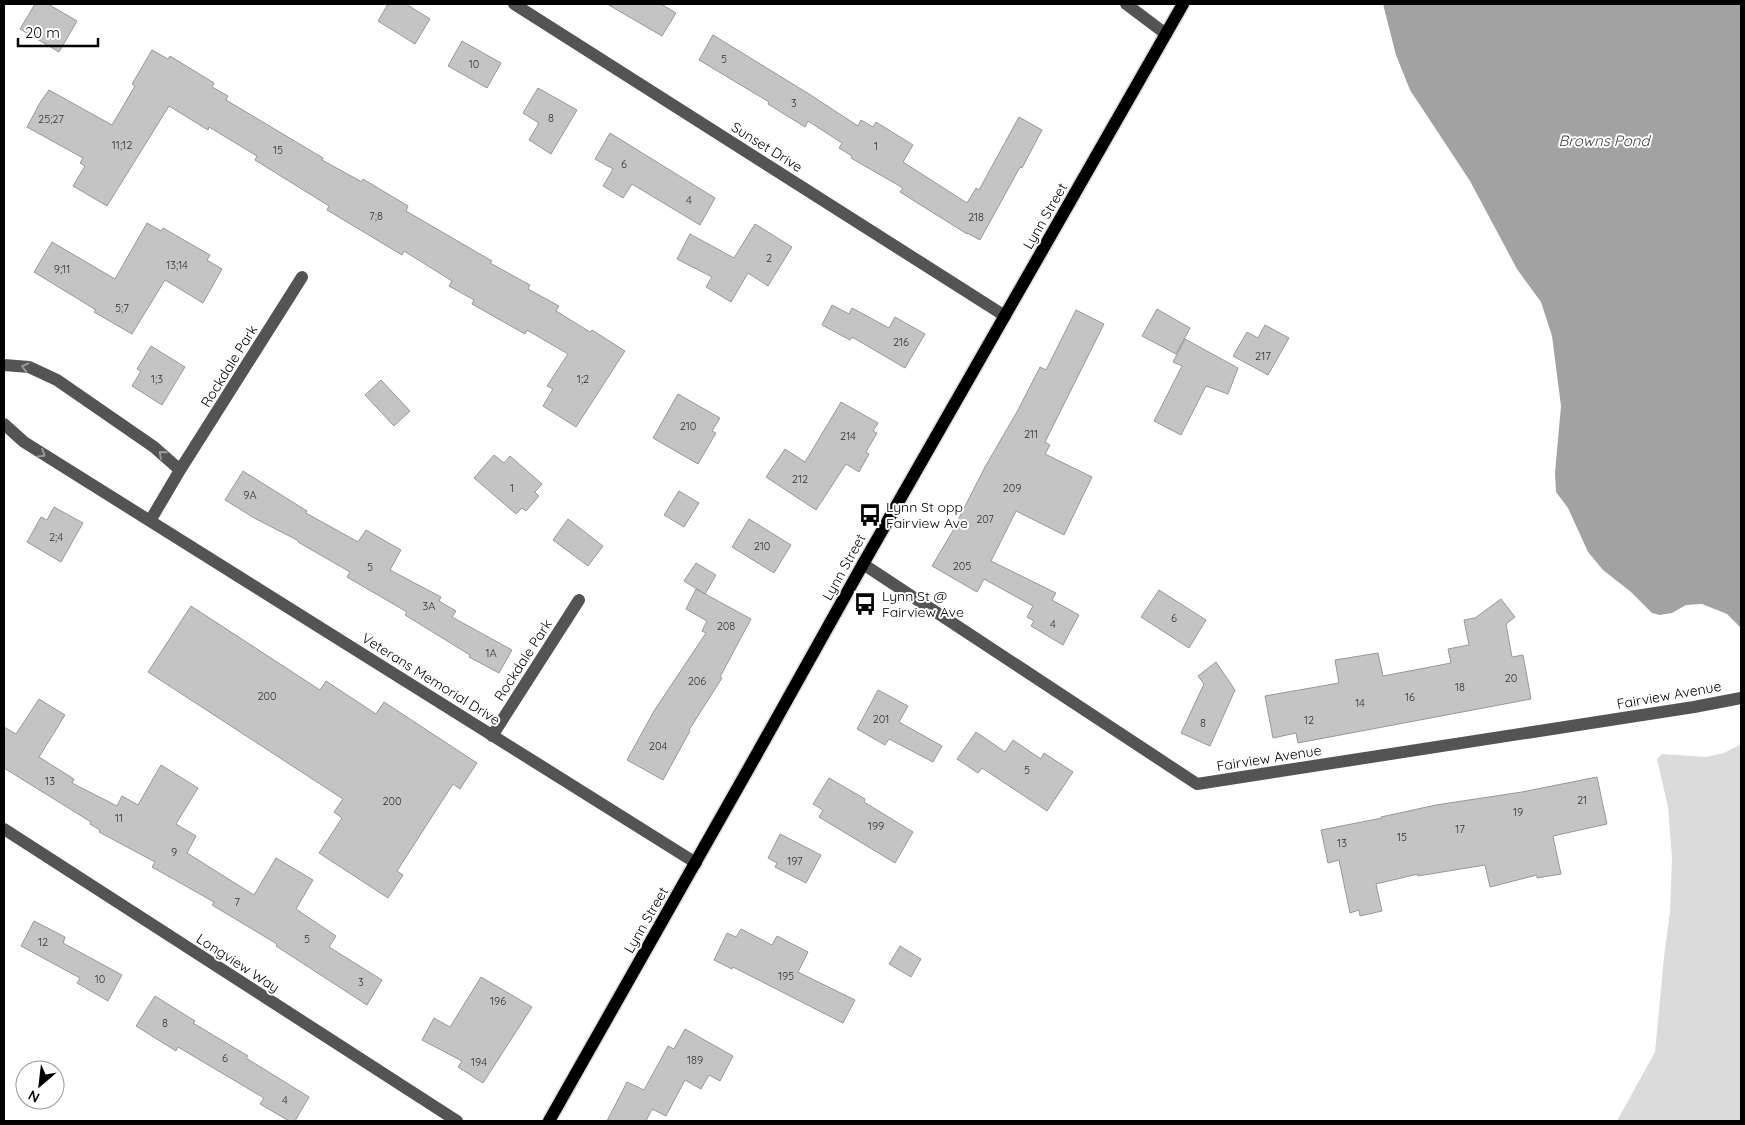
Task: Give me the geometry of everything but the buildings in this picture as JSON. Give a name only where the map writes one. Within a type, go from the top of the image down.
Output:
[{"type":"main road","name":"Lynn Street","points":[[549,1121],[863,564],[1183,4]]},
{"type":"street","name":"Sunset Drive","points":[[514,4],[1005,316]]},
{"type":"street","points":[[1126,4],[1166,34]]},
{"type":"street","name":"Rockdale Park","points":[[180,470],[302,277]]},
{"type":"street","points":[[4,364],[29,367],[57,380],[154,448],[180,470],[150,521]]},
{"type":"street","name":"Veterans Memorial Drive","points":[[4,424],[24,442],[696,863]]},
{"type":"street","name":"Fairview Avenue","points":[[863,564],[1197,784],[1694,707],[1741,698]]},
{"type":"street","name":"Rockdale Park","points":[[492,736],[579,600]]},
{"type":"street","name":"Longview Way","points":[[4,829],[457,1121]]},
{"type":"shaded area","points":[[1741,744],[1741,1121],[1617,1121],[1655,1052],[1670,912],[1672,859],[1668,807],[1657,759],[1662,754],[1706,757],[1724,753]]},
{"type":"water","name":"Browns Pond","points":[[1383,4],[1741,4],[1741,628],[1727,614],[1702,604],[1686,605],[1672,613],[1660,615],[1652,613],[1631,592],[1603,570],[1588,552],[1568,508],[1556,492],[1555,473],[1561,406],[1552,336],[1541,302],[1517,269],[1470,181],[1410,90],[1396,55]]},
{"type":"place","name":"Lynn St opp Fairview Ave","points":[[870,515]]},
{"type":"place","name":"Lynn St @ Fairview Ave","points":[[865,604]]}]
